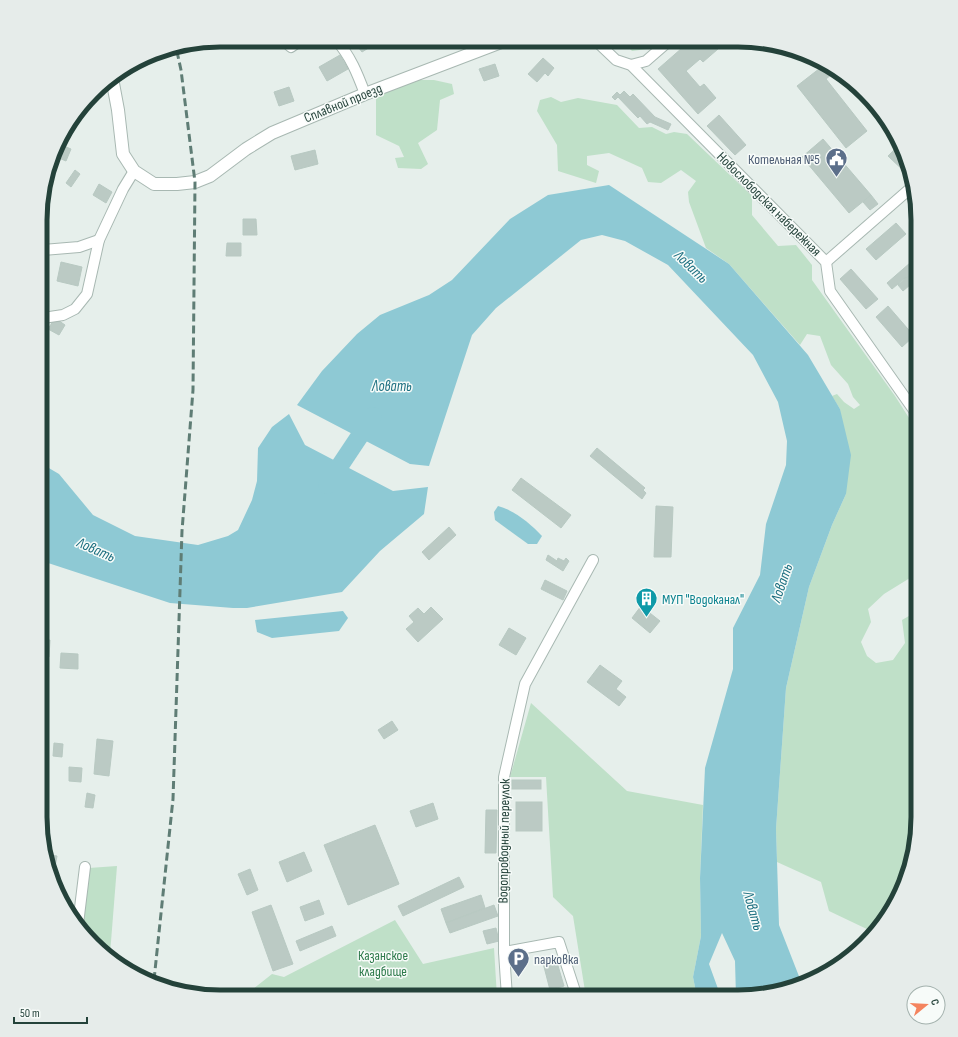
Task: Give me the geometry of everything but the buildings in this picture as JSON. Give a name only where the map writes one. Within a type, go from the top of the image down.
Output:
[{"type":"street","points":[[342,47],[357,72],[365,94]]},
{"type":"street","name":"Сплавной проезд","points":[[134,171],[154,184],[177,184],[191,182],[210,176],[246,149],[272,133],[365,94],[488,47]]},
{"type":"street","name":"Новослободская набережная","points":[[602,47],[616,60],[631,65],[826,262],[830,290],[911,406]]},
{"type":"street","points":[[631,65],[646,61],[662,47]]},
{"type":"street","points":[[47,317],[64,315],[75,309],[87,294],[98,240],[123,189],[134,171],[123,154],[113,84]]},
{"type":"street","points":[[826,262],[909,190]]},
{"type":"street","points":[[47,250],[79,247],[98,240]]},
{"type":"street","name":"Водопроводный переулок","points":[[507,990],[504,952],[504,777],[525,684],[592,560]]},
{"type":"street","points":[[79,917],[85,867]]},
{"type":"street","points":[[504,952],[560,942],[575,990]]},
{"type":"green space","points":[[628,47],[649,47],[647,49],[632,51]]},
{"type":"green space","points":[[419,80],[434,80],[452,84],[454,94],[440,100],[437,130],[418,143],[428,164],[421,169],[398,168],[395,158],[404,157],[399,146],[376,135],[376,96]]},
{"type":"green space","points":[[551,97],[561,102],[578,98],[617,105],[639,128],[652,127],[666,134],[674,132],[687,134],[752,196],[752,215],[778,246],[796,245],[812,265],[812,280],[895,396],[911,421],[911,577],[884,594],[868,609],[871,622],[861,642],[867,656],[876,663],[893,660],[905,643],[902,620],[911,615],[911,810],[908,849],[902,873],[893,894],[882,913],[869,930],[829,911],[821,882],[777,862],[776,829],[786,688],[809,587],[832,525],[846,494],[840,409],[832,396],[837,394],[844,402],[854,409],[860,405],[853,397],[848,384],[831,365],[820,336],[807,334],[800,345],[729,264],[706,248],[689,202],[688,192],[696,181],[681,170],[661,183],[648,182],[642,168],[609,153],[587,156],[587,165],[599,171],[596,183],[558,171],[557,145],[537,111],[540,100]]},
{"type":"green space","points":[[531,703],[627,791],[703,805],[700,878],[701,936],[693,977],[696,990],[585,990],[573,916],[553,897],[546,777],[510,777]]},
{"type":"green space","points":[[117,866],[110,950],[84,923],[89,868]]},
{"type":"green space","name":"Казанское кладбище","points":[[395,920],[423,964],[494,948],[497,990],[252,990],[272,974],[284,977]]},
{"type":"water","name":"Ловать","points":[[609,185],[729,264],[808,355],[840,409],[851,455],[846,494],[832,525],[809,587],[786,688],[776,829],[779,925],[800,979],[794,981],[761,989],[736,990],[735,961],[722,933],[709,964],[718,990],[696,990],[693,977],[701,936],[700,878],[705,768],[733,669],[733,628],[760,575],[766,524],[786,465],[787,441],[778,402],[753,355],[668,265],[625,241],[602,235],[581,240],[496,308],[472,335],[429,466],[410,464],[297,405],[322,371],[357,334],[380,315],[429,295],[452,280],[510,219],[548,195]]},
{"type":"water","name":"Ловать","points":[[289,414],[305,445],[393,491],[428,487],[424,514],[380,551],[342,592],[247,608],[170,603],[47,563],[47,467],[59,474],[93,515],[135,536],[198,545],[228,536],[238,530],[252,500],[257,481],[258,448],[272,427]]},
{"type":"water","points":[[498,506],[516,514],[538,531],[542,536],[537,544],[528,544],[495,520],[494,512]]},
{"type":"water","points":[[343,611],[348,618],[339,631],[272,638],[257,632],[255,620]]},
{"type":"waterway","name":"Ловать","points":[[327,485],[373,416]]},
{"type":"railway","points":[[154,977],[173,799],[182,531],[193,390],[195,182],[181,70],[177,52]]},
{"type":"place","name":"Котельная №5","points":[[836,178]]},
{"type":"place","name":"МУП \"Водоканал\"","points":[[646,618]]},
{"type":"place","name":"парковка","points":[[518,978]]}]
